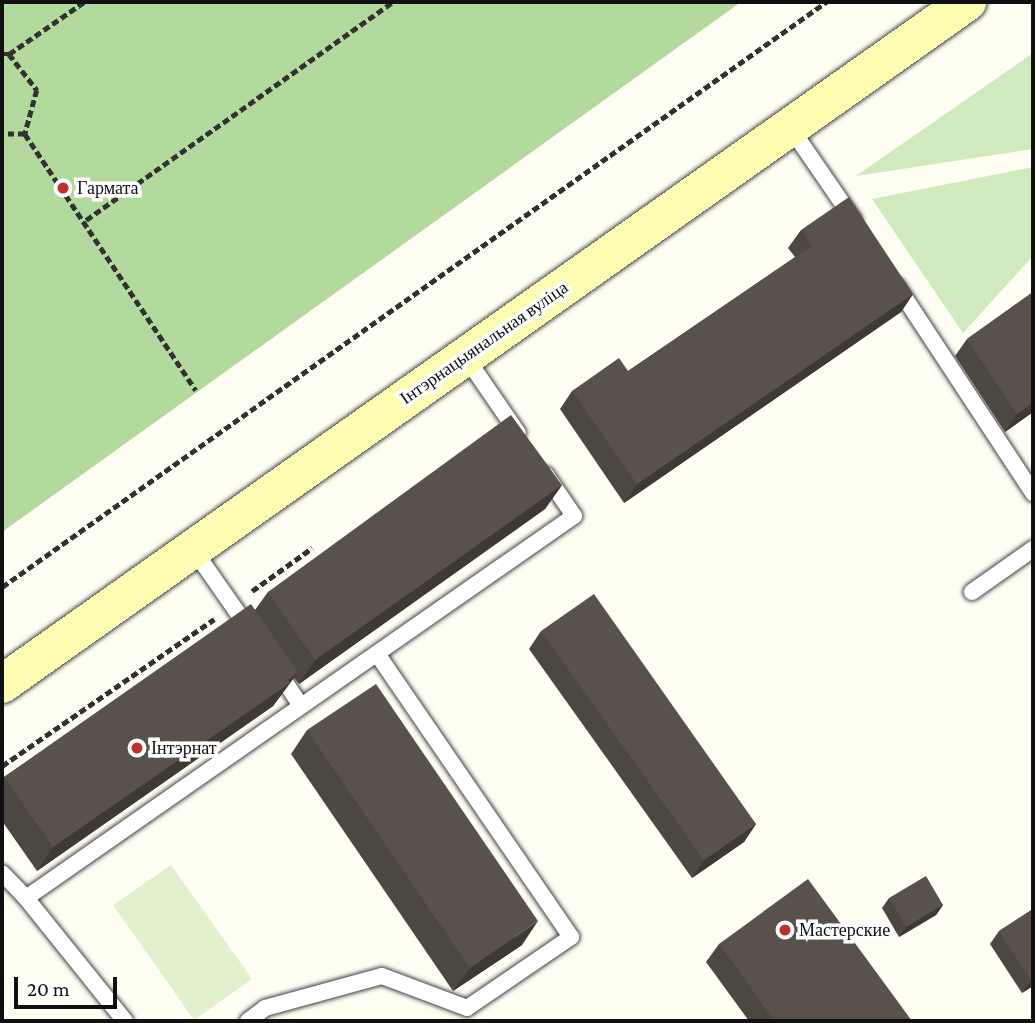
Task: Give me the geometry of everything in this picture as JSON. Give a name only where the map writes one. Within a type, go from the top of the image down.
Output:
[{"type":"main road","name":"Інтэрнацыянальная вуліца","points":[[2,684],[967,2]]},
{"type":"lane","points":[[790,127],[866,239]]},
{"type":"lane","points":[[888,273],[1033,493]]},
{"type":"lane","points":[[26,898],[574,516],[465,356]]},
{"type":"lane","points":[[193,549],[301,706]]},
{"type":"lane","points":[[972,592],[1033,549]]},
{"type":"lane","points":[[248,1021],[265,1008],[382,976],[467,1008],[571,937],[377,654]]},
{"type":"lane","points":[[2,873],[26,898],[125,1021]]},
{"type":"path","points":[[2,54],[9,54],[84,2]]},
{"type":"path","points":[[86,220],[393,2]]},
{"type":"path","points":[[2,587],[826,2]]},
{"type":"path","points":[[9,54],[37,90],[25,134]]},
{"type":"path","points":[[2,134],[25,134]]},
{"type":"path","points":[[25,134],[86,220],[196,390]]},
{"type":"path","points":[[2,766],[312,548]]},
{"type":"green space","points":[[2,2],[741,2],[2,532]]},
{"type":"green space","points":[[1033,53],[1033,149],[856,176]]},
{"type":"green space","points":[[1033,167],[1033,256],[963,333],[872,199]]},
{"type":"green space","points":[[171,865],[252,979],[194,1020],[113,905]]},
{"type":"building","points":[[849,197],[913,294],[637,484],[572,391],[619,358],[628,371],[812,246],[801,230]]},
{"type":"building","points":[[1033,292],[1033,403],[1017,414],[967,339]]},
{"type":"building","points":[[511,415],[562,485],[315,660],[268,592]]},
{"type":"building","points":[[594,594],[756,824],[704,860],[541,631]]},
{"type":"building","name":"Інтэрнат","points":[[251,604],[298,672],[288,680],[290,683],[53,847],[4,777]]},
{"type":"building","points":[[376,684],[538,921],[470,968],[307,730]]},
{"type":"building","points":[[926,876],[943,905],[906,927],[889,898]]},
{"type":"building","name":"Мастерские","points":[[808,879],[912,1021],[775,1021],[719,944]]},
{"type":"building","points":[[1033,909],[1033,979],[1031,981],[999,931]]},
{"type":"place","name":"Гармата","points":[[63,188]]},
{"type":"place","name":"Інтэрнат","points":[[137,748]]},
{"type":"place","name":"Мастерские","points":[[785,930]]}]
